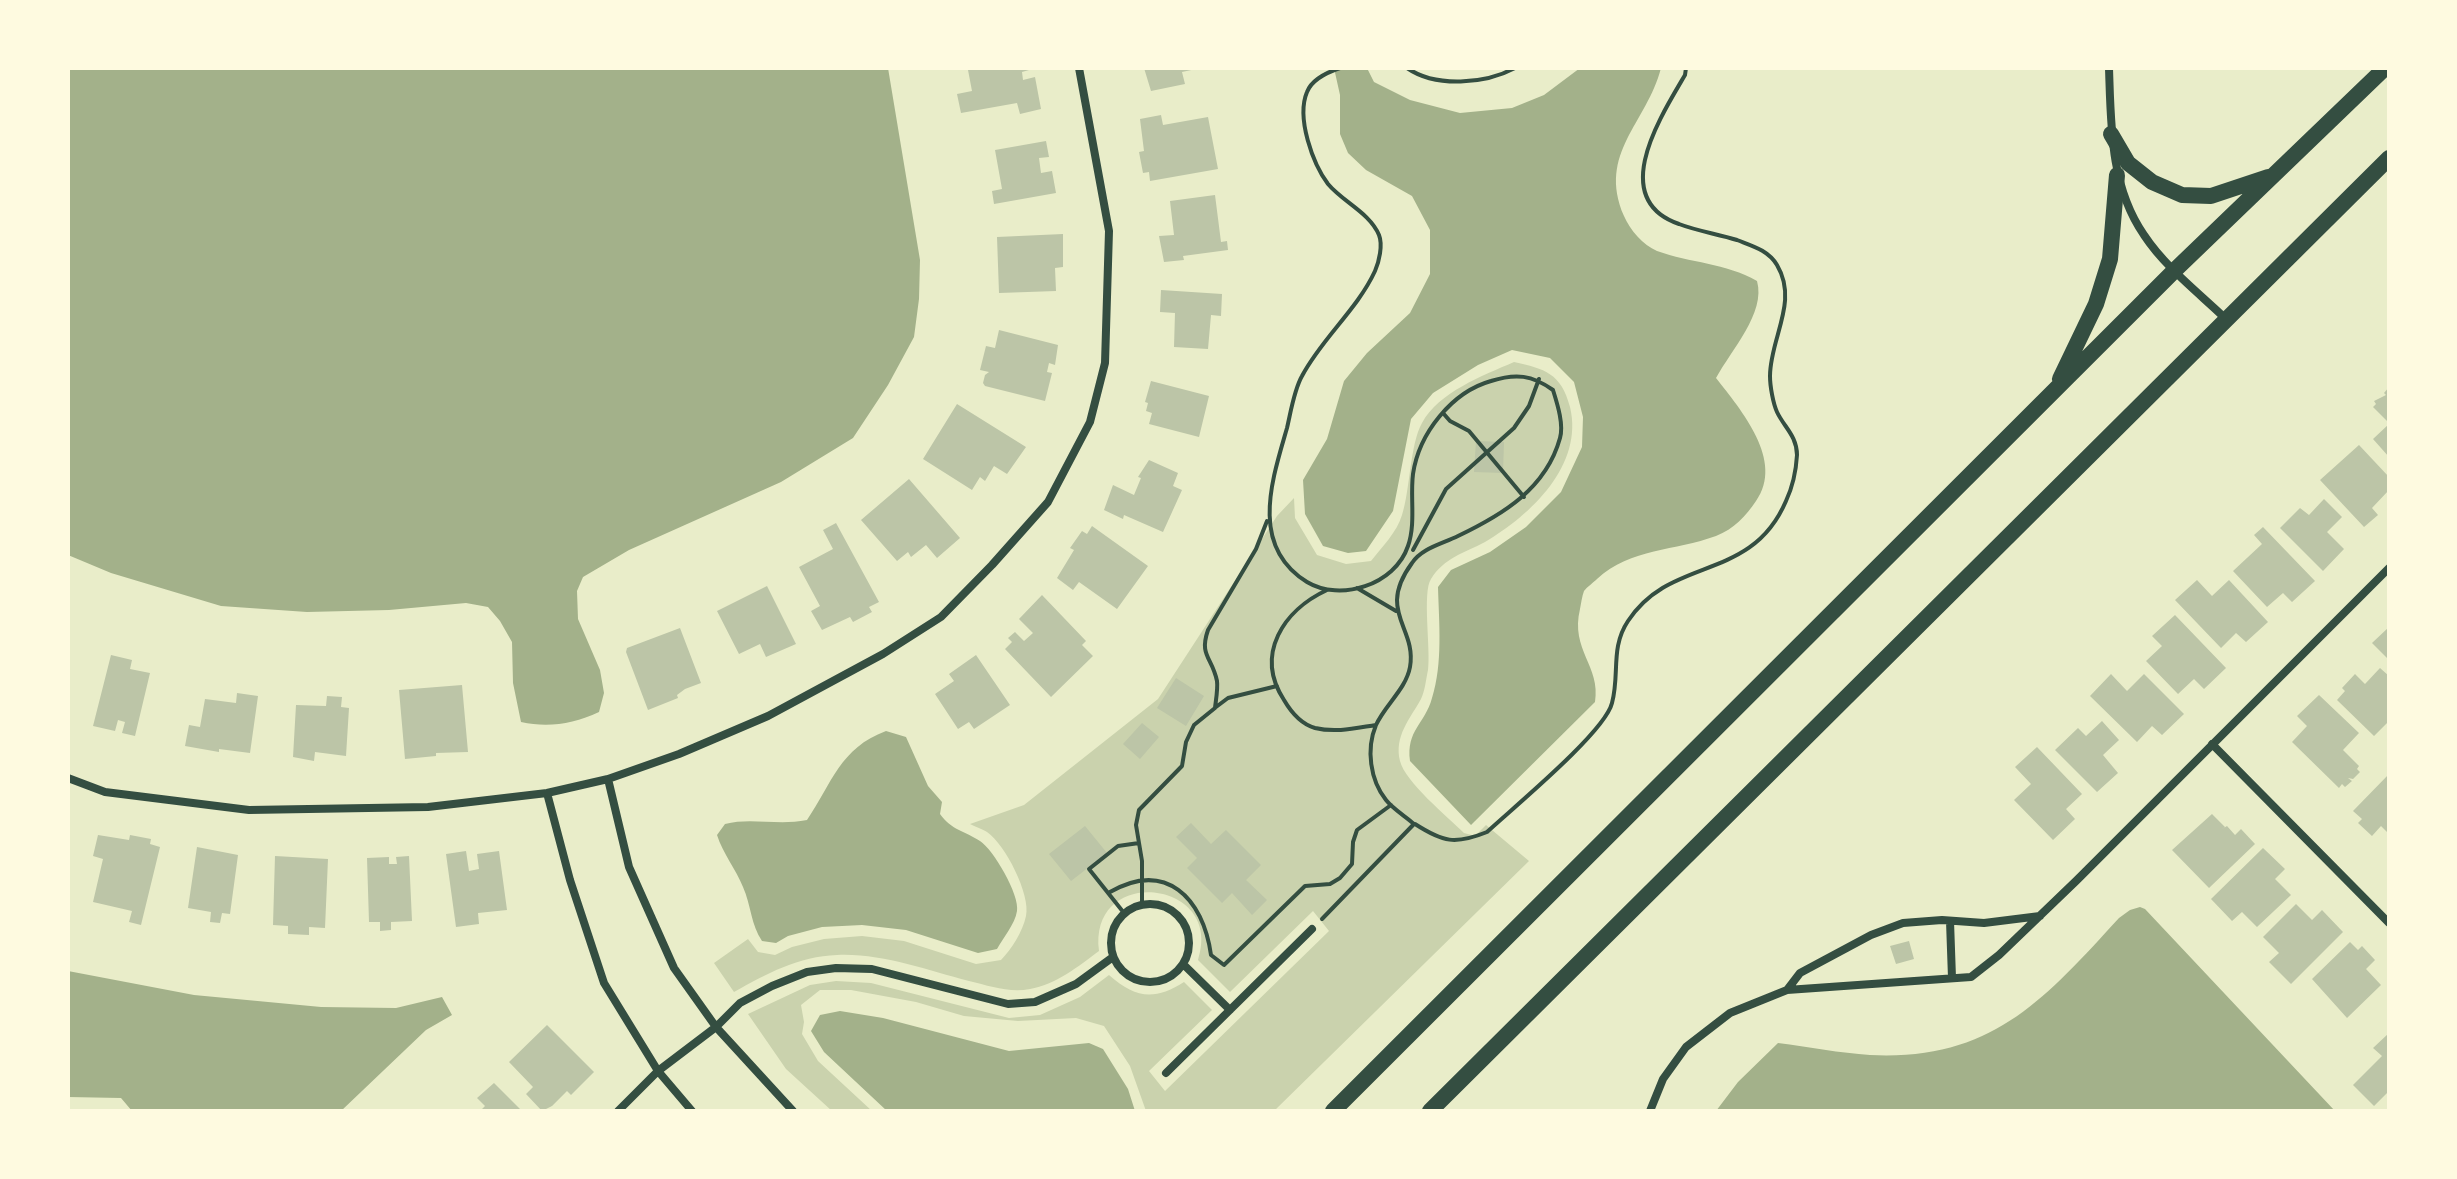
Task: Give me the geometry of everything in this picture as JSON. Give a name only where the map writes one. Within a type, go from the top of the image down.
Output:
[{"type":"main road","points":[[1333,1111],[2175,270],[2385,68]]},
{"type":"main road","points":[[2111,134],[2128,163],[2152,182],[2182,195],[2211,196],[2274,175]]},
{"type":"main road","points":[[1430,1111],[2389,158]]},
{"type":"main road","points":[[2053,392],[2096,304],[2110,259],[2117,175]]},
{"type":"street","points":[[68,778],[105,792],[249,810],[428,807],[547,793],[608,779],[679,754],[768,716],[883,654],[941,617],[1048,502],[1090,422],[1105,363],[1109,231],[1079,68]]},
{"type":"street","points":[[2109,68],[2111,134],[2117,175],[2130,209],[2144,236],[2227,320]]},
{"type":"street","points":[[1650,1111],[1663,1079],[1686,1047],[1730,1013],[1787,990],[1971,977],[2040,916],[2389,568]]},
{"type":"street","points":[[2212,744],[2389,923]]},
{"type":"street","points":[[608,779],[629,867],[674,968],[716,1027],[793,1111]]},
{"type":"street","points":[[547,793],[570,880],[604,983],[658,1071],[692,1111]]},
{"type":"street","points":[[1142,904],[1167,908],[1178,915],[1186,926],[1188,952],[1183,964],[1164,980],[1152,982],[1128,976],[1113,957],[1111,933],[1124,913],[1142,904]]},
{"type":"street","points":[[1787,990],[1800,973],[1871,935],[1903,923],[1923,920],[1984,923],[2040,916]]},
{"type":"street","points":[[1950,921],[1952,978]]},
{"type":"street","points":[[1166,1073],[1312,929]]},
{"type":"street","points":[[618,1111],[658,1071],[716,1027],[740,1003],[807,972],[836,968],[872,969],[1008,1004],[1035,1002],[1076,984],[1113,957]]},
{"type":"street","points":[[1183,964],[1230,1010]]},
{"type":"path","points":[[1215,708],[1217,679],[1204,654],[1203,642],[1256,549],[1267,519],[1271,484],[1301,377],[1357,302],[1376,269],[1380,250],[1380,236],[1359,210],[1330,186],[1316,165],[1307,139],[1304,111],[1307,92],[1324,74],[1340,68]]},
{"type":"path","points":[[1407,68],[1455,83],[1515,68]]},
{"type":"path","points":[[1410,549],[1413,472],[1419,452],[1443,413],[1455,400],[1478,385],[1523,375],[1539,379],[1553,390],[1561,435],[1547,466],[1524,497],[1497,517],[1419,553],[1398,591],[1396,611],[1408,643],[1410,667],[1397,695],[1376,725],[1370,753],[1374,780],[1391,805],[1414,824],[1439,840],[1467,840],[1487,832],[1599,728],[1612,704],[1616,648],[1627,623],[1647,597],[1677,579],[1735,558],[1762,540],[1780,516],[1794,482],[1797,451],[1791,432],[1777,411],[1769,378],[1773,350],[1784,319],[1785,291],[1777,265],[1763,249],[1710,231],[1677,224],[1654,210],[1644,192],[1645,159],[1654,129],[1686,68]]},
{"type":"path","points":[[1267,519],[1280,553],[1296,575],[1319,589],[1346,591],[1390,573],[1410,549],[1446,489],[1514,428],[1529,406],[1539,379]]},
{"type":"path","points":[[1443,413],[1450,421],[1469,431],[1524,497]]},
{"type":"path","points":[[1410,549],[1419,553]]},
{"type":"path","points":[[1357,588],[1396,611]]},
{"type":"path","points":[[1327,590],[1306,600],[1281,627],[1273,666],[1277,686],[1293,715],[1313,727],[1342,731],[1376,725]]},
{"type":"path","points":[[1142,904],[1136,825],[1139,810],[1182,766],[1186,742],[1194,725],[1228,698],[1277,686]]},
{"type":"path","points":[[1108,893],[1123,884],[1142,881],[1154,880],[1171,886],[1190,899],[1201,914],[1208,931],[1211,955],[1224,965],[1305,886],[1330,884],[1340,878],[1352,864],[1357,830],[1391,805]]},
{"type":"path","points":[[1312,929],[1414,824]]},
{"type":"path","points":[[1124,913],[1089,869],[1118,846],[1139,843]]},
{"type":"shaded area","points":[[68,68],[888,68],[920,260],[914,337],[888,385],[853,438],[781,482],[629,550],[583,577],[577,591],[578,619],[600,670],[604,693],[599,712],[560,724],[521,722],[513,683],[512,642],[488,607],[466,603],[389,610],[307,612],[221,606],[111,573],[68,555]]},
{"type":"shaded area","points":[[1334,68],[1367,68],[1374,82],[1410,100],[1460,113],[1512,108],[1544,95],[1580,68],[1661,68],[1620,156],[1616,174],[1617,194],[1624,216],[1638,236],[1657,251],[1733,270],[1757,281],[1758,293],[1752,318],[1716,378],[1756,436],[1766,469],[1764,486],[1748,512],[1728,530],[1701,541],[1624,561],[1585,589],[1578,623],[1579,636],[1594,678],[1595,702],[1471,825],[1410,761],[1413,734],[1429,707],[1438,671],[1438,587],[1451,570],[1490,552],[1526,527],[1561,492],[1582,447],[1583,417],[1574,382],[1550,358],[1512,350],[1478,365],[1433,393],[1411,419],[1393,511],[1366,551],[1348,553],[1323,546],[1305,514],[1303,480],[1327,439],[1344,381],[1367,353],[1410,313],[1430,274],[1430,230],[1412,196],[1366,170],[1348,153],[1340,134],[1340,95]]},
{"type":"shaded area","points":[[1514,362],[1543,370],[1562,387],[1570,407],[1572,428],[1569,449],[1550,486],[1536,503],[1502,531],[1448,561],[1431,579],[1427,596],[1428,670],[1421,699],[1401,736],[1399,752],[1400,761],[1410,779],[1464,833],[1475,836],[1486,825],[1529,861],[1274,1111],[1146,1111],[1130,1066],[1104,1026],[1076,1018],[1018,1021],[964,1016],[916,1002],[851,990],[820,990],[801,1005],[804,1022],[802,1034],[818,1061],[872,1111],[832,1111],[786,1069],[748,1014],[810,985],[836,981],[871,983],[1009,1018],[1040,1015],[1080,997],[1109,975],[1127,988],[1145,994],[1163,992],[1184,982],[1212,1010],[1149,1071],[1165,1091],[1329,931],[1313,911],[1230,992],[1198,960],[1201,933],[1192,912],[1176,899],[1154,892],[1133,894],[1114,904],[1101,923],[1099,951],[1058,979],[1030,989],[1000,988],[887,959],[837,955],[796,962],[734,992],[714,963],[748,939],[758,952],[775,955],[824,939],[862,936],[904,941],[976,964],[1001,960],[1016,940],[1024,922],[1025,896],[1001,847],[987,832],[970,824],[1024,805],[1158,699],[1277,516],[1294,498],[1295,518],[1317,555],[1346,564],[1371,561],[1400,521],[1415,443],[1422,423],[1439,402],[1462,386]]},
{"type":"shaded area","points":[[886,731],[906,737],[928,786],[942,802],[940,814],[944,819],[985,846],[1004,873],[1014,894],[1017,911],[997,949],[978,953],[906,930],[862,925],[822,927],[788,936],[776,943],[762,941],[758,935],[743,887],[717,835],[725,824],[735,822],[807,820],[847,757],[870,738]]},
{"type":"shaded area","points":[[2140,907],[2335,1111],[1716,1111],[1738,1082],[1778,1043],[1870,1055],[1912,1054],[1949,1048],[1982,1036],[2039,999],[2119,918]]},
{"type":"shaded area","points":[[68,971],[194,995],[321,1007],[396,1008],[442,997],[452,1015],[426,1030],[341,1111],[132,1111],[121,1098],[68,1097]]},
{"type":"shaded area","points":[[840,1011],[883,1018],[1009,1051],[1089,1043],[1103,1049],[1128,1089],[1135,1111],[887,1111],[824,1052],[811,1031],[820,1015]]},
{"type":"building","points":[[1036,68],[1022,72],[1023,80],[1035,77],[1041,109],[1020,114],[1017,103],[961,113],[957,94],[972,91],[968,70]]},
{"type":"building","points":[[1144,68],[1196,69],[1182,72],[1185,84],[1151,91]]},
{"type":"building","points":[[1161,115],[1163,125],[1208,117],[1218,169],[1150,181],[1149,172],[1143,173],[1139,152],[1144,151],[1140,119]]},
{"type":"building","points":[[1046,141],[1049,157],[1039,158],[1041,173],[1052,171],[1056,193],[994,204],[992,191],[1002,189],[995,150]]},
{"type":"building","points":[[1215,195],[1221,242],[1227,241],[1228,250],[1164,262],[1159,236],[1174,235],[1170,201]]},
{"type":"building","points":[[1063,234],[1063,267],[1055,268],[1056,291],[999,293],[997,237]]},
{"type":"building","points":[[1161,290],[1222,294],[1221,316],[1211,315],[1208,349],[1174,347],[1175,313],[1160,312]]},
{"type":"building","points":[[999,330],[1058,345],[1055,365],[1049,363],[1047,372],[1052,373],[1045,401],[983,383],[989,372],[980,370],[986,346],[995,348]]},
{"type":"building","points":[[1151,381],[1209,396],[1199,437],[1149,424],[1152,413],[1146,411],[1148,403],[1145,402]]},
{"type":"building","points":[[2389,387],[2389,423],[2373,407],[2376,404],[2374,401],[2386,395],[2384,393]]},
{"type":"building","points":[[957,404],[1026,447],[1007,474],[994,466],[985,481],[980,477],[972,490],[923,459]]},
{"type":"building","points":[[2389,424],[2389,457],[2373,439]]},
{"type":"building","points":[[1476,441],[1504,442],[1503,473],[1474,472]]},
{"type":"building","points":[[2359,445],[2389,477],[2389,490],[2372,508],[2378,515],[2364,527],[2320,480]]},
{"type":"building","points":[[1149,460],[1178,473],[1173,486],[1182,490],[1163,532],[1104,510],[1113,485],[1134,495],[1141,478],[1138,477]]},
{"type":"building","points":[[909,479],[960,538],[937,558],[926,545],[911,557],[908,552],[897,561],[861,520]]},
{"type":"building","points":[[2324,499],[2342,517],[2327,532],[2344,549],[2323,571],[2280,528],[2300,508],[2309,515]]},
{"type":"building","points":[[836,523],[879,602],[869,607],[872,612],[853,622],[850,617],[822,630],[811,611],[820,606],[799,567],[833,549],[823,530]]},
{"type":"building","points":[[1092,526],[1148,566],[1117,609],[1079,582],[1073,590],[1057,578],[1074,550],[1070,548],[1082,531],[1087,534]]},
{"type":"building","points":[[2263,527],[2315,581],[2292,602],[2283,593],[2267,607],[2233,571],[2262,544],[2254,535]]},
{"type":"building","points":[[2197,580],[2212,596],[2229,580],[2268,622],[2246,642],[2236,633],[2221,648],[2175,600]]},
{"type":"building","points":[[767,586],[796,644],[766,657],[760,644],[739,654],[717,611]]},
{"type":"building","points":[[1042,595],[1086,641],[1082,645],[1093,656],[1051,697],[1005,649],[1012,642],[1008,638],[1015,632],[1024,641],[1033,633],[1019,619]]},
{"type":"building","points":[[2175,615],[2226,668],[2204,689],[2194,679],[2178,694],[2146,661],[2162,646],[2152,636]]},
{"type":"building","points":[[2389,627],[2389,660],[2372,643]]},
{"type":"building","points":[[680,628],[701,683],[685,689],[677,695],[678,698],[648,710],[627,648]]},
{"type":"building","points":[[111,655],[132,660],[130,669],[150,673],[135,736],[122,733],[125,722],[118,720],[115,731],[93,726]]},
{"type":"building","points":[[976,655],[1010,705],[974,729],[969,722],[958,729],[935,694],[954,681],[949,674]]},
{"type":"building","points":[[2380,668],[2389,676],[2389,721],[2374,736],[2337,700],[2345,691],[2342,688],[2355,674],[2365,684]]},
{"type":"building","points":[[2111,674],[2127,691],[2144,674],[2184,714],[2162,735],[2152,726],[2137,742],[2090,696]]},
{"type":"building","points":[[1176,678],[1204,696],[1186,726],[1157,708]]},
{"type":"building","points":[[462,685],[468,752],[436,753],[436,756],[405,759],[399,690]]},
{"type":"building","points":[[237,693],[258,696],[250,753],[185,746],[189,725],[200,727],[205,699],[236,703]]},
{"type":"building","points":[[2319,695],[2359,733],[2343,750],[2359,766],[2357,769],[2360,772],[2353,779],[2348,778],[2352,781],[2345,787],[2342,784],[2339,788],[2292,742],[2307,726],[2297,716]]},
{"type":"building","points":[[327,696],[342,697],[341,707],[349,708],[346,756],[315,752],[314,761],[293,757],[296,705],[326,706]]},
{"type":"building","points":[[2102,721],[2119,740],[2103,755],[2118,773],[2097,792],[2055,750],[2078,728],[2086,736]]},
{"type":"building","points":[[1142,723],[1159,737],[1140,759],[1123,744]]},
{"type":"building","points":[[2037,747],[2082,794],[2066,809],[2075,819],[2053,840],[2014,800],[2031,784],[2015,767]]},
{"type":"building","points":[[2389,774],[2389,834],[2381,826],[2372,836],[2358,823],[2362,819],[2353,811]]},
{"type":"building","points":[[2212,814],[2225,827],[2222,829],[2227,826],[2235,835],[2241,829],[2255,844],[2209,888],[2172,850]]},
{"type":"building","points":[[1191,823],[1211,844],[1226,830],[1261,865],[1246,880],[1267,900],[1252,915],[1232,893],[1222,903],[1187,868],[1197,858],[1176,837]]},
{"type":"building","points":[[1085,826],[1107,853],[1071,881],[1049,854]]},
{"type":"building","points":[[98,835],[129,840],[130,835],[151,839],[150,844],[160,847],[141,925],[129,922],[132,911],[93,902],[103,859],[93,856]]},
{"type":"building","points":[[197,847],[238,855],[230,914],[222,913],[220,923],[210,922],[211,912],[188,908]]},
{"type":"building","points":[[2263,848],[2285,869],[2275,879],[2291,895],[2257,927],[2242,912],[2232,921],[2211,899]]},
{"type":"building","points":[[466,851],[469,871],[479,869],[477,854],[499,851],[507,910],[478,913],[479,924],[456,927],[446,854]]},
{"type":"building","points":[[275,856],[328,859],[325,928],[309,927],[309,935],[288,934],[288,926],[273,925]]},
{"type":"building","points":[[409,856],[412,921],[391,922],[391,930],[380,931],[380,922],[369,922],[367,858],[389,857],[389,864],[397,864],[396,857]]},
{"type":"building","points":[[2296,904],[2312,920],[2322,910],[2343,932],[2291,984],[2269,962],[2279,953],[2263,937]]},
{"type":"building","points":[[1909,941],[1914,959],[1896,964],[1890,946]]},
{"type":"building","points":[[2350,942],[2358,950],[2362,946],[2375,960],[2366,969],[2381,985],[2347,1018],[2312,979]]},
{"type":"building","points":[[547,1025],[594,1072],[571,1095],[567,1091],[542,1111],[526,1094],[533,1087],[509,1062]]},
{"type":"building","points":[[2389,1033],[2389,1091],[2374,1106],[2353,1085],[2382,1056],[2373,1048]]},
{"type":"building","points":[[494,1083],[522,1111],[480,1111],[485,1106],[477,1098]]}]
